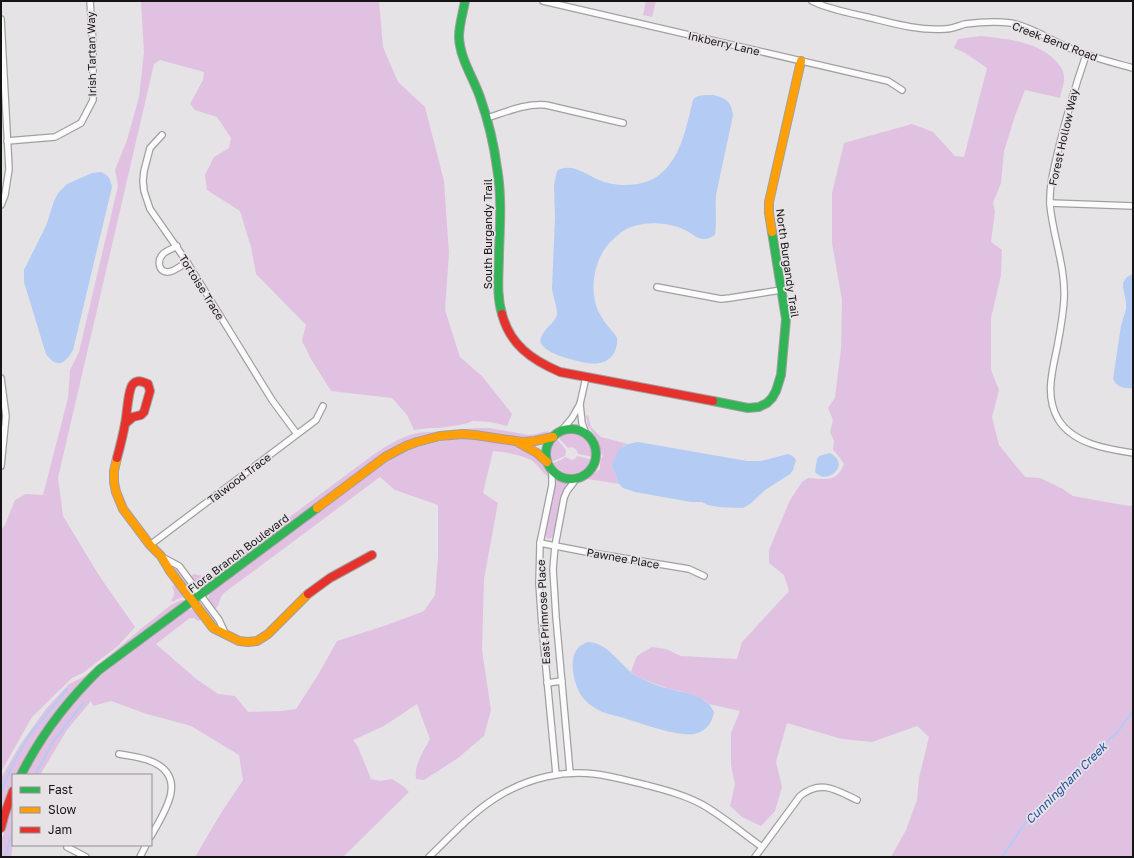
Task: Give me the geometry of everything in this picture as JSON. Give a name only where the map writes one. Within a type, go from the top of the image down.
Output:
[{"type":"street","name":"Irish Tartan Way","points":[[7,141],[55,137],[81,123],[94,100],[93,43],[90,1]]},
{"type":"street","name":"South Burgandy Trail","points":[[465,1],[460,25],[460,46],[487,118],[496,154],[499,178],[498,293],[502,317],[513,338],[520,348],[530,357],[549,368],[560,372],[586,377]]},
{"type":"street","name":"Inkberry Lane","points":[[543,1],[888,81],[902,90]]},
{"type":"street","name":"Creek Bend Road","points":[[812,1],[824,6],[854,14],[929,30],[944,29],[981,22],[1012,24],[1027,28],[1086,55],[1133,68]]},
{"type":"street","points":[[1,19],[7,141],[10,169],[5,195],[1,205]]},
{"type":"street","name":"Forest Hollow Way","points":[[1086,55],[1066,115],[1051,182],[1050,203],[1064,282],[1062,322],[1050,388],[1052,405],[1064,427],[1077,438],[1097,445],[1133,453]]},
{"type":"street","name":"North Burgandy Trail","points":[[586,377],[748,408],[761,406],[772,398],[777,392],[780,381],[786,319],[769,213],[769,202],[801,60]]},
{"type":"street","points":[[487,118],[529,105],[538,104],[623,122]]},
{"type":"street","name":"Tortoise Trace","points":[[162,135],[150,148],[144,171],[144,191],[150,209],[187,262],[272,400],[297,434]]},
{"type":"street","points":[[1050,203],[1133,206]]},
{"type":"street","points":[[176,246],[163,254],[160,259],[159,265],[162,270],[167,272],[173,271],[187,262]]},
{"type":"street","points":[[657,287],[721,299],[781,290]]},
{"type":"street","points":[[562,430],[572,418],[580,404],[586,377]]},
{"type":"street","points":[[1,378],[6,416],[1,466]]},
{"type":"street","points":[[125,424],[132,417],[141,415],[144,412],[150,391],[150,387],[145,382],[135,382],[132,386],[114,471],[116,492],[123,509],[150,545],[161,556],[170,571],[213,628],[234,640],[252,642],[261,639],[268,634],[293,607],[318,586],[372,555]]},
{"type":"street","points":[[580,404],[582,423],[586,434]]},
{"type":"street","name":"Talwood Trace","points":[[150,545],[316,420],[323,406]]},
{"type":"street","points":[[552,471],[561,477],[572,479],[577,478],[591,469],[596,459],[595,445],[586,434],[581,430],[575,429],[562,430]]},
{"type":"street","name":"Flora Branch Boulevard","points":[[518,443],[537,441],[553,437],[562,430]]},
{"type":"street","name":"Flora Branch Boulevard","points":[[21,774],[43,736],[64,708],[82,686],[99,670],[369,468],[396,451],[420,442],[440,437],[453,435],[476,435],[518,443],[532,449],[547,462],[552,471]]},
{"type":"street","points":[[547,462],[546,456],[548,446],[553,437]]},
{"type":"street","name":"East Primrose Place","points":[[552,471],[552,486],[540,543],[539,584],[556,774]]},
{"type":"street","name":"East Primrose Place","points":[[570,773],[555,614],[553,569],[555,546],[564,498],[567,491],[577,478]]},
{"type":"street","name":"Pawnee Place","points":[[540,543],[689,570],[704,576]]},
{"type":"street","points":[[161,556],[179,566],[219,620],[226,635]]},
{"type":"street","points":[[547,683],[562,681]]},
{"type":"street","points":[[119,754],[154,763],[162,768],[168,775],[171,782],[171,797],[152,834]]},
{"type":"street","points":[[429,857],[477,812],[495,798],[516,786],[532,780],[556,774],[570,773],[610,776],[674,792],[703,805],[762,848]]},
{"type":"street","points":[[755,857],[800,796],[806,791],[819,787],[833,788],[857,800]]},
{"type":"street","points":[[1,828],[12,795]]},
{"type":"street","points":[[140,857],[146,846]]},
{"type":"street","points":[[67,847],[86,857]]},
{"type":"shaded area","points":[[141,1],[379,1],[383,47],[398,82],[425,107],[444,181],[449,253],[445,310],[460,357],[482,376],[512,414],[507,426],[490,422],[473,421],[459,425],[414,430],[407,415],[392,398],[331,391],[311,359],[302,341],[306,325],[256,274],[251,247],[240,211],[207,190],[205,175],[214,157],[229,148],[231,138],[217,117],[195,110],[190,104],[203,80],[204,72],[160,60],[154,64],[58,478],[63,516],[100,577],[135,627],[118,646],[83,673],[72,678],[32,717],[1,772],[1,530],[5,525],[15,500],[26,494],[43,495],[68,398],[70,370],[79,352],[118,186],[115,170],[127,140],[139,97],[144,52]]},
{"type":"shaded area","points":[[646,1],[656,1],[652,17],[643,15]]},
{"type":"shaded area","points":[[981,36],[1021,42],[1040,49],[1056,61],[1062,68],[1064,75],[1060,98],[1025,90],[1004,151],[1001,183],[993,203],[995,211],[991,242],[1002,250],[1001,275],[991,318],[991,370],[999,390],[992,417],[999,445],[1025,477],[1040,478],[1063,489],[1073,496],[1129,506],[1133,505],[1133,857],[891,857],[906,830],[917,800],[919,778],[929,737],[917,726],[872,742],[842,739],[787,723],[776,762],[782,787],[775,811],[761,826],[742,817],[730,806],[735,784],[731,765],[731,733],[740,711],[709,704],[705,700],[645,680],[631,672],[637,656],[652,647],[666,649],[681,656],[737,659],[742,642],[789,591],[784,575],[769,563],[769,550],[790,500],[802,482],[808,478],[825,479],[834,477],[838,474],[844,464],[833,450],[834,441],[830,432],[833,420],[828,408],[835,398],[841,349],[842,300],[832,243],[832,193],[844,143],[912,124],[933,132],[955,156],[964,157],[987,68],[965,53],[954,48],[958,39]]},
{"type":"shaded area","points":[[588,415],[591,427],[601,437],[628,444],[623,446],[612,464],[619,484],[588,479],[575,484],[582,478],[591,475],[600,469],[603,456],[597,438],[588,426],[586,416]]},
{"type":"shaded area","points":[[489,428],[529,435],[547,431],[552,433],[544,437],[528,439],[485,432],[452,431],[409,441],[209,583],[202,586],[205,580],[377,452],[389,445],[416,433]]},
{"type":"shaded area","points":[[572,431],[582,434],[591,443],[593,457],[578,454],[576,449],[572,447],[568,448],[558,437],[565,432]]},
{"type":"shaded area","points":[[464,438],[488,440],[515,446],[528,451],[538,458],[546,467],[549,478],[536,464],[527,458],[493,451],[483,493],[498,503],[484,579],[482,650],[491,710],[484,736],[458,758],[424,780],[416,779],[416,768],[430,739],[417,704],[384,726],[353,740],[358,747],[371,779],[380,781],[392,779],[409,792],[343,857],[195,857],[221,813],[243,780],[239,755],[191,726],[147,714],[111,701],[93,706],[91,701],[67,730],[41,774],[25,774],[45,737],[73,701],[117,662],[187,610],[194,610],[202,619],[198,621],[194,618],[190,618],[156,644],[195,678],[218,694],[235,696],[248,712],[296,709],[318,675],[337,641],[424,611],[435,595],[438,558],[438,505],[395,490],[380,477],[224,593],[215,609],[208,599],[210,593],[386,462],[404,452],[443,441]]},
{"type":"shaded area","points":[[556,438],[566,450],[565,456],[551,462],[550,449]]},
{"type":"shaded area","points":[[577,456],[593,460],[585,471],[574,476],[562,473],[552,464],[566,457],[571,460],[575,459]]},
{"type":"shaded area","points":[[557,478],[569,483],[562,494],[553,536],[548,539],[545,534]]},
{"type":"shaded area","points":[[174,567],[177,568],[189,584],[189,587],[187,588],[173,569]]},
{"type":"shaded area","points":[[194,574],[204,575],[205,577],[199,586],[191,576]]},
{"type":"shaded area","points":[[176,584],[185,597],[177,599],[173,602],[171,600],[174,594],[172,587]]},
{"type":"shaded area","points":[[184,600],[181,604],[102,664],[23,762],[17,774],[12,774],[12,787],[1,817],[1,778],[20,745],[46,709],[69,684],[85,676],[171,605]]},
{"type":"shaded area","points":[[205,607],[218,623],[217,626],[203,610]]},
{"type":"shaded area","points":[[12,805],[13,846],[11,857],[1,857],[1,842]]},
{"type":"water","points":[[713,95],[725,99],[729,103],[733,115],[716,195],[715,235],[707,239],[701,239],[677,227],[651,223],[626,229],[606,247],[601,255],[595,272],[594,282],[597,308],[602,319],[617,338],[617,346],[614,353],[605,361],[594,364],[567,358],[549,351],[543,346],[540,340],[557,315],[552,289],[555,218],[554,185],[557,171],[573,168],[603,182],[618,185],[638,184],[653,179],[664,171],[677,153],[685,133],[693,100],[699,96]]},
{"type":"water","points":[[101,172],[106,174],[109,178],[112,187],[73,350],[67,359],[61,363],[57,363],[50,359],[46,354],[24,282],[24,270],[46,226],[58,193],[67,184],[92,173]]},
{"type":"water","points":[[1130,275],[1133,275],[1133,388],[1124,388],[1119,386],[1113,379],[1121,326],[1126,309],[1123,283]]},
{"type":"water","points":[[638,442],[747,461],[761,461],[788,454],[793,456],[796,460],[790,474],[765,490],[750,504],[743,508],[718,507],[702,502],[691,502],[635,492],[623,488],[619,484],[612,464],[619,449],[628,444]]},
{"type":"water","points":[[830,453],[836,458],[838,468],[830,475],[825,477],[820,476],[815,472],[817,459],[819,456]]},
{"type":"water","points":[[588,642],[596,643],[610,651],[627,669],[640,678],[662,687],[701,698],[711,706],[714,712],[709,725],[698,733],[682,734],[661,730],[602,712],[593,707],[585,701],[578,690],[573,672],[573,658],[575,653],[580,646]]},
{"type":"waterway","points":[[1,792],[15,760],[29,736],[67,689]]},
{"type":"waterway","points":[[36,774],[53,742],[84,702]]},
{"type":"waterway","name":"Cunningham Creek","points":[[1002,857],[1031,815],[1119,730],[1133,711]]},
{"type":"waterway","points":[[5,857],[12,832]]},
{"type":"traffic: fast","points":[[465,1],[460,28],[460,45],[464,60],[486,114],[499,179],[500,210],[498,291],[502,314]]},
{"type":"traffic: fast","points":[[713,401],[748,408],[759,407],[767,403],[776,391],[781,375],[786,319],[772,232]]},
{"type":"traffic: fast","points":[[571,429],[581,431],[589,436],[594,444],[596,454],[594,464],[589,472],[581,477],[571,479],[561,477],[553,472],[548,464],[546,454],[548,444],[553,436],[561,431],[571,429]]},
{"type":"traffic: fast","points":[[22,774],[46,732],[76,694],[99,670],[317,508]]},
{"type":"traffic: slow","points":[[772,232],[769,202],[801,61]]},
{"type":"traffic: slow","points":[[317,508],[385,457],[417,442],[440,436],[463,434],[522,442],[553,437]]},
{"type":"traffic: slow","points":[[519,443],[537,453],[547,462]]},
{"type":"traffic: slow","points":[[117,458],[114,471],[114,482],[116,492],[123,509],[150,545],[161,556],[170,571],[213,628],[239,641],[257,641],[268,634],[308,594]]},
{"type":"traffic: jam","points":[[502,314],[510,334],[516,343],[531,357],[560,372],[713,401]]},
{"type":"traffic: jam","points":[[117,458],[124,428],[126,420],[131,387],[135,382],[139,381],[148,384],[150,391],[144,412],[141,415],[133,417],[125,424]]},
{"type":"traffic: jam","points":[[308,594],[330,578],[372,555]]},
{"type":"traffic: jam","points":[[1,828],[12,794]]}]
